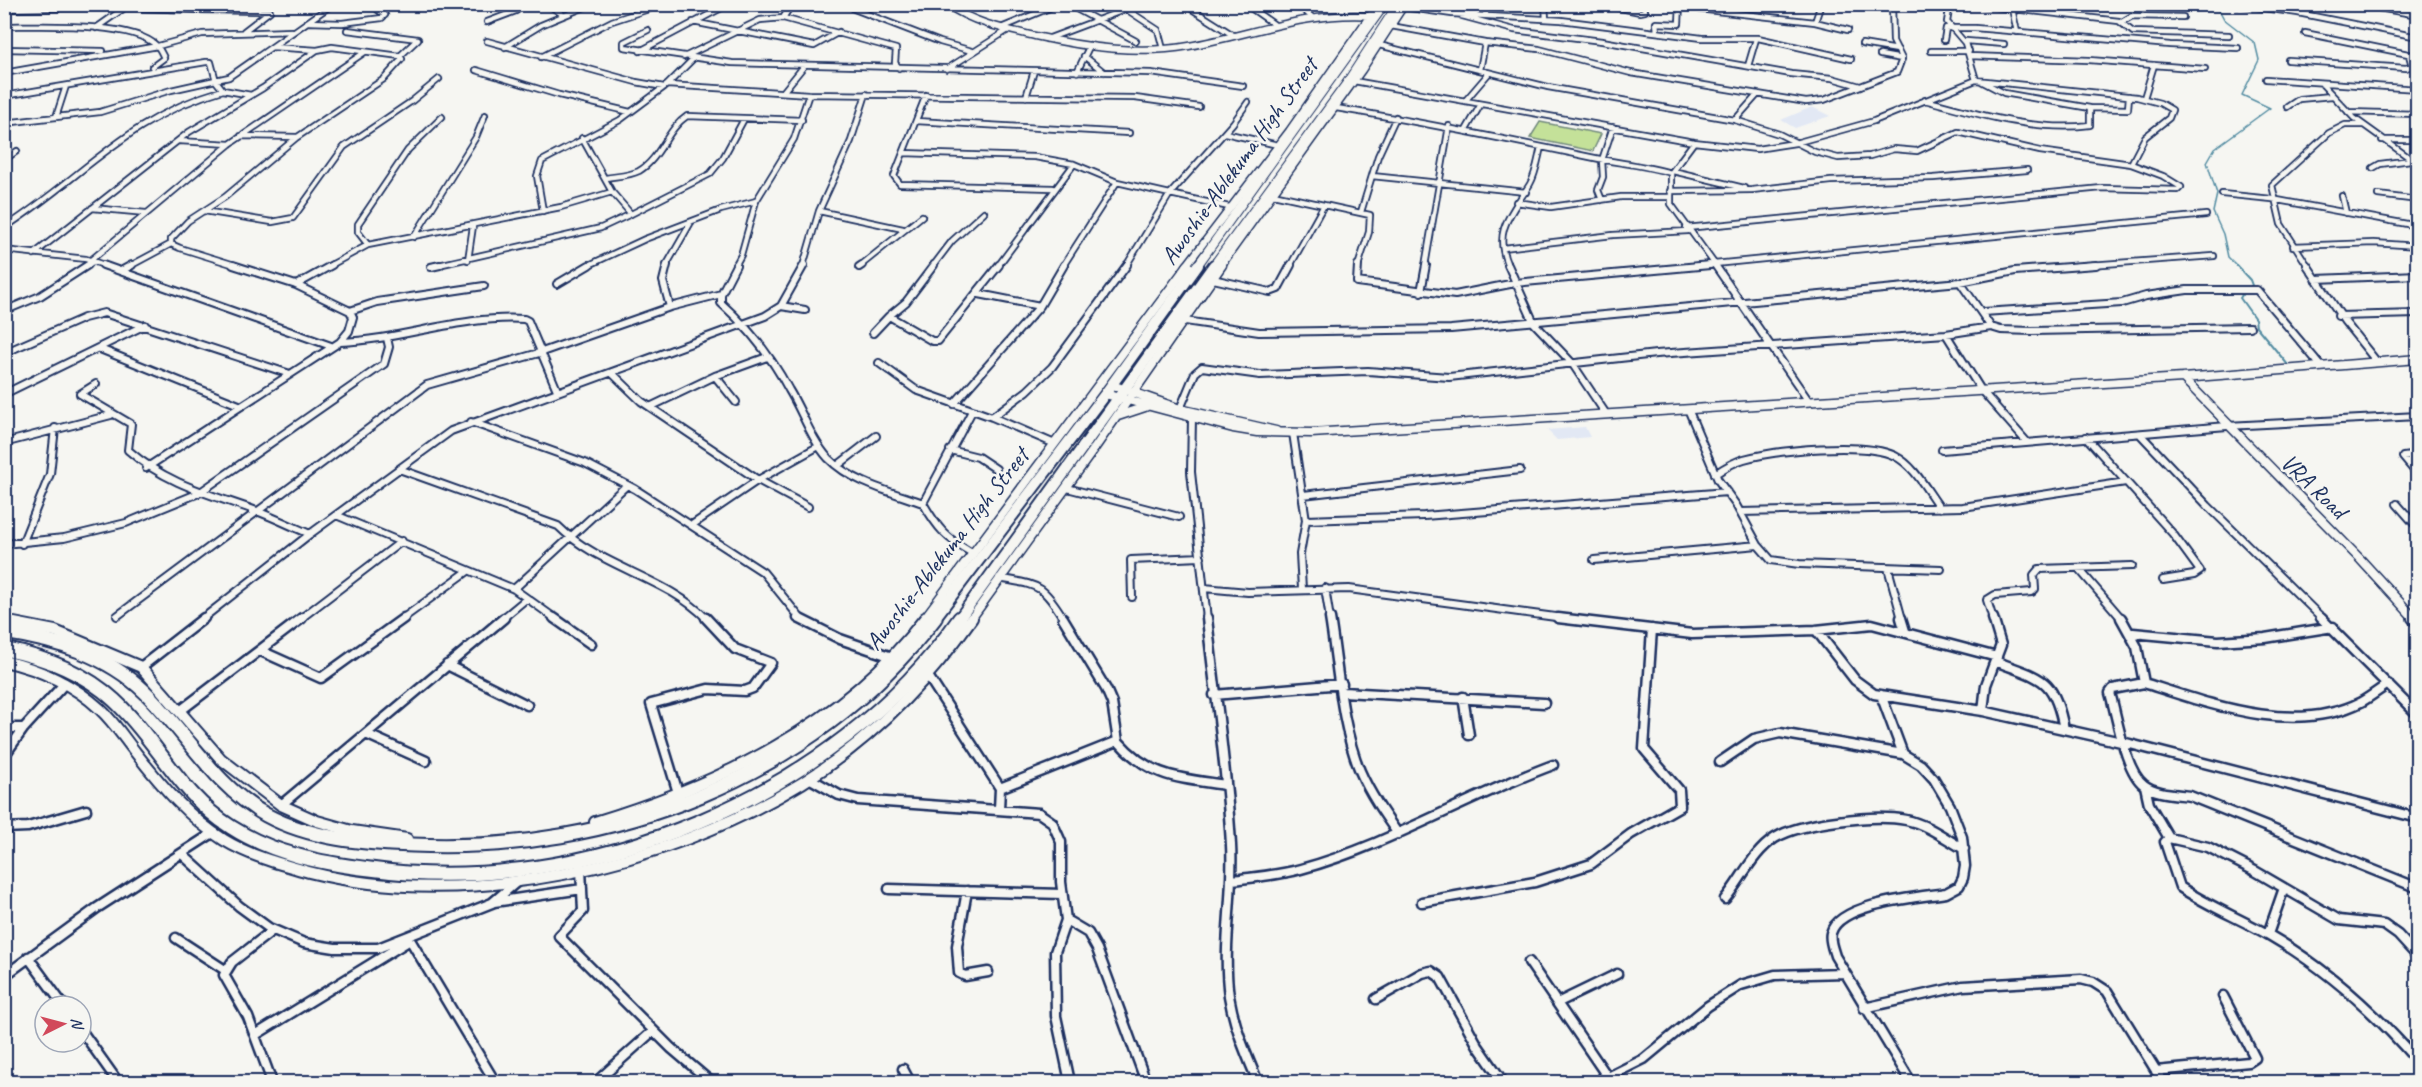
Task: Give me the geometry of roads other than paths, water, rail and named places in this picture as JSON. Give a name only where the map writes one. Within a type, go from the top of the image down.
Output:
[{"type":"main road","name":"Awoshie-Ablekuma High Street","points":[[4,632],[55,643],[86,653],[128,677],[147,694],[211,773],[252,807],[296,828],[353,840],[421,848],[493,848],[544,841],[620,824],[738,780],[829,726],[888,676],[912,648],[1027,488],[1109,389],[1173,293],[1271,165],[1385,4]]},
{"type":"main road","name":"Awoshie-Ablekuma High Street","points":[[4,649],[44,659],[76,673],[106,693],[128,714],[182,785],[207,810],[246,837],[290,854],[334,865],[395,874],[446,875],[513,870],[579,861],[648,842],[735,805],[831,750],[877,713],[935,654],[967,616],[1127,395],[1402,5]]},
{"type":"main road","points":[[1271,165],[1284,170]]},
{"type":"street","points":[[196,9],[201,4]]},
{"type":"street","points":[[4,123],[108,111],[171,90],[216,81],[233,75],[333,4]]},
{"type":"street","points":[[308,22],[342,23],[382,18],[385,15],[378,10],[389,4]]},
{"type":"street","points":[[487,22],[516,11],[513,4]]},
{"type":"street","points":[[547,4],[562,14]]},
{"type":"street","points":[[505,47],[562,14],[592,4]]},
{"type":"street","points":[[541,57],[612,21],[664,4]]},
{"type":"street","points":[[640,51],[729,4]]},
{"type":"street","points":[[783,18],[792,4]]},
{"type":"street","points":[[946,4],[972,20],[1047,39],[1090,45],[1163,49],[1189,46],[1312,17],[1372,16]]},
{"type":"street","points":[[1001,28],[1059,4]]},
{"type":"street","points":[[1068,4],[1137,40]]},
{"type":"street","points":[[1047,39],[1140,4]]},
{"type":"street","points":[[1184,4],[1233,35]]},
{"type":"street","points":[[1245,4],[1275,25]]},
{"type":"street","points":[[1296,4],[1312,17]]},
{"type":"street","name":"Awoshie-Ablekuma High Street","points":[[4,621],[55,632],[88,643],[141,667],[221,759],[281,806],[317,821],[352,831],[408,839],[478,841],[576,827],[679,796],[729,775],[785,744],[825,717],[892,657],[915,631],[972,553],[1027,488],[1055,444],[1173,293],[1229,207],[1357,41],[1378,4]]},
{"type":"street","points":[[1485,15],[1489,4]]},
{"type":"street","points":[[1545,4],[1546,19]]},
{"type":"street","points":[[1601,4],[1640,12],[1645,11],[1644,4]]},
{"type":"street","points":[[1815,22],[1821,4]]},
{"type":"street","points":[[1391,27],[1485,43],[1539,49],[1631,73],[1812,103],[1898,72],[1902,59],[1891,29],[1892,4]]},
{"type":"street","points":[[1950,4],[1947,19],[1966,41],[1969,53],[1968,64],[1978,80],[2004,93],[2090,108],[2124,110],[2130,106],[2129,96]]},
{"type":"street","points":[[1969,4],[2012,7],[2122,22],[2133,32],[2229,35]]},
{"type":"street","points":[[2235,4],[2298,13],[2418,37]]},
{"type":"street","points":[[2356,4],[2418,15]]},
{"type":"street","points":[[1402,5],[1454,14],[1514,30],[1602,41],[1748,66],[1824,76],[1860,86]]},
{"type":"street","name":"Awoshie-Ablekuma High Street","points":[[4,661],[21,664],[65,683],[100,708],[158,782],[213,833],[251,852],[341,880],[408,886],[519,880],[582,869],[671,844],[754,810],[809,778],[889,715],[928,676],[967,616],[999,578],[1067,488],[1078,462],[1117,416],[1127,395],[1143,379],[1185,321],[1213,279],[1221,259],[1273,194],[1336,108],[1391,27],[1402,5]]},
{"type":"street","points":[[1454,14],[1457,6]]},
{"type":"street","points":[[1657,31],[1656,23],[1678,24],[1680,6],[1815,22],[1848,30]]},
{"type":"street","points":[[96,28],[126,7]]},
{"type":"street","points":[[4,9],[126,7],[270,11],[243,32]]},
{"type":"street","points":[[2012,7],[2017,32]]},
{"type":"street","points":[[854,9],[940,42],[972,51]]},
{"type":"street","points":[[1126,9],[1158,30],[1163,49]]},
{"type":"street","points":[[1454,14],[1546,19],[1702,38],[1717,34],[1756,39],[1851,59]]},
{"type":"street","points":[[2122,22],[2132,16],[2183,17]]},
{"type":"street","points":[[684,57],[760,20],[783,18],[896,49],[895,63],[899,68]]},
{"type":"street","points":[[693,22],[814,46],[838,32]]},
{"type":"street","points":[[4,26],[96,28],[127,31],[144,36],[158,46],[164,58],[147,70]]},
{"type":"street","points":[[1944,40],[1946,28],[1955,28],[2170,45],[2238,48]]},
{"type":"street","points":[[34,254],[179,141],[317,50],[328,46],[400,56],[418,39],[347,30]]},
{"type":"street","points":[[648,30],[622,44],[640,51],[693,59],[804,66],[1171,75],[1244,86]]},
{"type":"street","points":[[947,69],[1008,30]]},
{"type":"street","points":[[4,73],[158,46],[202,34],[292,31]]},
{"type":"street","points":[[2305,33],[2418,56]]},
{"type":"street","points":[[1748,66],[1756,39]]},
{"type":"street","points":[[487,41],[636,82],[666,86],[809,94],[1145,99],[1199,107]]},
{"type":"street","points":[[1966,41],[2004,44]]},
{"type":"street","points":[[1480,70],[1480,60],[1485,43]]},
{"type":"street","points":[[1862,44],[1898,50]]},
{"type":"street","points":[[1077,72],[1090,45]]},
{"type":"street","points":[[1379,45],[1548,87],[1735,120],[1779,134],[1825,155],[1850,158],[1894,149],[1917,151],[1958,132],[2040,151],[2131,164],[2163,176],[2182,189],[2102,188],[1613,235],[1503,248]]},
{"type":"street","points":[[272,47],[317,50]]},
{"type":"street","points":[[4,49],[103,51]]},
{"type":"street","points":[[1931,51],[2205,69]]},
{"type":"street","points":[[6,309],[40,296],[92,261],[230,144],[365,52]]},
{"type":"street","points":[[1880,55],[1902,59]]},
{"type":"street","points":[[2288,60],[2406,68],[2412,66],[2409,55]]},
{"type":"street","points":[[120,271],[171,244],[174,235],[297,137],[377,83],[398,66],[402,59],[400,56]]},
{"type":"street","points":[[1084,56],[1104,72]]},
{"type":"street","points":[[543,211],[537,176],[539,165],[582,138],[620,120],[666,86],[693,59]]},
{"type":"street","points":[[4,96],[147,70],[209,62],[216,81],[223,90]]},
{"type":"street","points":[[2144,98],[2154,65]]},
{"type":"street","points":[[783,92],[804,66]]},
{"type":"street","points":[[476,70],[559,95],[630,112]]},
{"type":"street","points":[[1026,97],[1034,71]]},
{"type":"street","points":[[1465,101],[1489,73]]},
{"type":"street","points":[[204,211],[272,222],[293,218],[344,147],[412,102],[439,79]]},
{"type":"street","points":[[2266,79],[2418,89]]},
{"type":"street","points":[[1354,81],[1694,141],[1757,149],[1795,143],[1874,121],[1978,80],[2144,98],[2166,106],[2172,113],[2145,137],[2131,164]]},
{"type":"street","points":[[2322,84],[2363,125],[2418,165]]},
{"type":"street","points":[[56,117],[66,86]]},
{"type":"street","points":[[4,228],[32,211],[60,190],[72,176],[149,120],[195,97],[223,90],[251,94]]},
{"type":"street","points":[[809,94],[794,139],[756,201],[741,255],[721,294],[722,305],[744,324],[788,387],[819,446],[837,466],[862,481],[922,503],[938,529],[949,540],[972,553]]},
{"type":"street","points":[[141,667],[310,534],[451,431],[557,390],[612,373],[744,324],[781,306],[803,268],[819,211],[851,141],[866,94]]},
{"type":"street","points":[[1735,120],[1758,94]]},
{"type":"street","points":[[926,95],[894,176],[900,184],[1053,188]]},
{"type":"street","points":[[2287,107],[2299,99],[2332,96]]},
{"type":"street","points":[[1925,100],[1971,112],[2073,128],[2090,125],[2090,108]]},
{"type":"street","points":[[992,417],[1027,391],[1052,367],[1127,265],[1170,194],[1225,133],[1248,102]]},
{"type":"street","points":[[1467,130],[1481,104]]},
{"type":"street","points":[[1336,108],[1449,126],[1602,160],[1635,163],[1752,190]]},
{"type":"street","points":[[2348,112],[2418,114]]},
{"type":"street","points":[[414,237],[426,223],[463,158],[479,135],[485,115]]},
{"type":"street","points":[[606,178],[642,169],[654,159],[665,137],[687,116],[802,120]]},
{"type":"street","points":[[368,245],[358,232],[358,224],[408,150],[442,117]]},
{"type":"street","points":[[1360,212],[1396,117]]},
{"type":"street","points":[[431,267],[601,228],[631,214],[710,174],[723,158],[744,119]]},
{"type":"street","points":[[916,121],[1129,133]]},
{"type":"street","points":[[2363,125],[2345,125],[2329,133],[2271,185],[2272,199],[2282,231],[2316,279],[2338,316],[2377,362]]},
{"type":"street","points":[[1421,292],[1449,126]]},
{"type":"street","points":[[1602,200],[1598,190],[1603,174],[1602,160],[1613,127]]},
{"type":"street","points":[[1225,133],[1278,144]]},
{"type":"street","points":[[241,136],[297,137]]},
{"type":"street","points":[[582,138],[612,192],[631,214]]},
{"type":"street","points":[[2382,140],[2418,140]]},
{"type":"street","points":[[179,141],[230,144]]},
{"type":"street","points":[[1694,141],[1672,172],[1670,194],[1674,210],[1743,303],[1808,400]]},
{"type":"street","points":[[1541,147],[1526,192],[1516,202],[1503,226],[1506,265],[1529,308],[1534,323],[1572,363],[1606,414]]},
{"type":"street","points":[[4,160],[17,151]]},
{"type":"street","points":[[903,153],[1029,156],[1074,164],[1118,182],[1229,207]]},
{"type":"street","points":[[2373,168],[2380,164],[2410,160]]},
{"type":"street","points":[[889,316],[904,327],[935,341],[964,314],[1053,188],[1074,164]]},
{"type":"street","points":[[1516,202],[1551,207],[1670,194],[1752,190],[1863,179],[1932,178],[2027,170]]},
{"type":"street","points":[[1372,176],[1440,181],[1526,192]]},
{"type":"street","points":[[954,404],[1040,306],[1084,230],[1118,182]]},
{"type":"street","points":[[296,285],[368,245],[394,243],[543,211],[612,192]]},
{"type":"street","points":[[1273,194],[1360,212],[1371,217],[1357,282],[1455,295],[1515,283],[2206,215]]},
{"type":"street","points":[[2222,194],[2272,199],[2418,226]]},
{"type":"street","points":[[2378,195],[2418,200]]},
{"type":"street","points":[[2342,196],[2346,213]]},
{"type":"street","points":[[557,284],[594,262],[645,239],[690,224],[721,210],[756,201]]},
{"type":"street","points":[[1213,279],[1270,292],[1278,289],[1324,205]]},
{"type":"street","points":[[92,208],[146,213]]},
{"type":"street","points":[[819,211],[903,229]]},
{"type":"street","points":[[873,333],[878,325],[906,302],[951,242],[984,212]]},
{"type":"street","points":[[859,267],[881,253],[903,229],[922,216]]},
{"type":"street","points":[[670,307],[661,287],[662,272],[682,244],[690,224]]},
{"type":"street","points":[[468,260],[473,226]]},
{"type":"street","points":[[2293,246],[2374,243],[2418,246]]},
{"type":"street","points":[[171,244],[296,285],[350,311],[353,317],[351,325],[340,342]]},
{"type":"street","points":[[4,250],[92,261],[332,346]]},
{"type":"street","points":[[1185,321],[1259,332],[1431,330],[1534,323],[1960,282],[2015,271],[2214,256]]},
{"type":"street","points":[[2316,279],[2418,275]]},
{"type":"street","points":[[1960,282],[1983,312],[1991,327]]},
{"type":"street","points":[[350,311],[376,302],[484,286]]},
{"type":"street","points":[[1983,312],[2118,304],[2146,296],[2192,289],[2257,290],[2322,367]]},
{"type":"street","points":[[117,616],[256,510],[427,385],[539,353],[670,307],[721,294]]},
{"type":"street","points":[[979,294],[1040,306]]},
{"type":"street","points":[[781,306],[805,310]]},
{"type":"street","points":[[4,353],[34,338],[99,313],[113,314],[290,374]]},
{"type":"street","points":[[2338,316],[2418,314]]},
{"type":"street","points":[[146,468],[239,405],[340,342],[387,338],[497,318],[520,318],[528,321],[539,353],[548,364],[557,390]]},
{"type":"street","points":[[4,394],[145,325]]},
{"type":"street","points":[[1180,409],[1195,373],[1202,367],[1260,375],[1368,370],[1449,377],[1656,354],[1946,334],[1991,327],[2011,330],[2070,330],[2182,325],[2250,327]]},
{"type":"street","points":[[1946,334],[1981,390],[2026,441]]},
{"type":"street","points":[[4,544],[64,538],[130,522],[199,493],[384,364],[389,347],[387,338]]},
{"type":"street","points":[[100,349],[148,371],[239,405]]},
{"type":"street","points":[[652,405],[715,376],[767,357]]},
{"type":"street","points":[[1109,389],[1192,418],[1293,433],[2183,378],[2418,359]]},
{"type":"street","points":[[879,363],[915,390],[992,417],[1055,444]]},
{"type":"street","points":[[612,373],[641,400],[652,405],[758,480],[808,507]]},
{"type":"street","points":[[715,376],[736,402]]},
{"type":"street","name":"VRA Road","points":[[2183,378],[2227,426],[2345,543],[2418,622]]},
{"type":"street","points":[[1143,379],[1146,391],[1156,405]]},
{"type":"street","points":[[96,384],[81,394],[108,410],[111,415],[130,424],[128,450],[146,468],[199,493],[256,510],[310,534]]},
{"type":"street","points":[[1117,416],[1137,408],[1156,405],[1234,424]]},
{"type":"street","points":[[1688,409],[1715,474],[1758,545],[1771,560],[1888,568],[1941,569]]},
{"type":"street","points":[[922,503],[972,411]]},
{"type":"street","points":[[4,443],[111,415]]},
{"type":"street","points":[[1942,450],[2026,441],[2227,426],[2418,416]]},
{"type":"street","points":[[1192,418],[1191,472],[1233,880],[1227,964],[1229,995],[1237,1031],[1258,1083]]},
{"type":"street","points":[[471,422],[585,463],[627,485],[763,572],[796,617],[830,634],[892,657]]},
{"type":"street","points":[[22,544],[50,474],[55,428]]},
{"type":"street","points":[[1293,433],[1306,520],[1300,554],[1302,588]]},
{"type":"street","points":[[2140,434],[2192,491],[2300,599],[2333,627],[2418,715]]},
{"type":"street","points":[[837,466],[876,436]]},
{"type":"street","points":[[2086,437],[2173,534],[2200,571],[2194,575],[2163,580]]},
{"type":"street","points":[[692,525],[758,480],[819,446]]},
{"type":"street","points":[[1715,474],[1735,462],[1754,457],[1833,449],[1876,449],[1897,457],[1905,464],[1940,508]]},
{"type":"street","points":[[950,450],[978,457],[996,469]]},
{"type":"street","points":[[2418,455],[2403,457],[2418,475]]},
{"type":"street","points":[[399,469],[558,526],[571,539],[665,590],[704,616],[735,649],[771,663],[753,688],[745,691],[708,689],[651,704],[679,796]]},
{"type":"street","points":[[1302,495],[1521,470]]},
{"type":"street","points":[[1740,512],[1940,508],[2004,503],[2126,482]]},
{"type":"street","points":[[514,589],[571,539],[627,485]]},
{"type":"street","points":[[1067,488],[1179,517]]},
{"type":"street","points":[[1306,520],[1424,516],[1727,492]]},
{"type":"street","points":[[2397,504],[2418,528]]},
{"type":"street","points":[[336,515],[514,589],[591,644]]},
{"type":"street","points":[[180,711],[402,542]]},
{"type":"street","points":[[1594,560],[1758,545]]},
{"type":"street","points":[[1132,597],[1131,560],[1201,557]]},
{"type":"street","points":[[1983,711],[1986,685],[2001,645],[1987,600],[1995,595],[2032,592],[2036,589],[2034,575],[2039,569],[2132,566]]},
{"type":"street","points":[[1888,568],[1905,631]]},
{"type":"street","points":[[2079,569],[2133,633],[2144,683]]},
{"type":"street","points":[[261,651],[318,678],[324,676],[468,571]]},
{"type":"street","points":[[999,578],[1038,586],[1048,593],[1106,689],[1112,704],[1118,741],[1142,767],[1159,774],[1225,785]]},
{"type":"street","points":[[1204,588],[1248,592],[1325,588],[1652,629],[1714,634],[1816,630],[1872,624],[1905,631],[1996,659],[2050,685],[2060,704],[2064,729]]},
{"type":"street","points":[[1325,588],[1350,740],[1359,769],[1371,795],[1398,834]]},
{"type":"street","points":[[281,806],[526,599]]},
{"type":"street","points":[[2133,633],[2218,641],[2265,638],[2333,627]]},
{"type":"street","points":[[1422,902],[1535,882],[1591,864],[1631,834],[1680,806],[1682,799],[1680,790],[1647,758],[1644,749],[1652,629]]},
{"type":"street","points":[[1816,630],[1856,680],[1869,692],[1983,711],[2126,743],[2418,818]]},
{"type":"street","points":[[447,665],[527,705]]},
{"type":"street","points":[[928,676],[1000,788],[999,809]]},
{"type":"street","points":[[4,756],[24,728],[65,683]]},
{"type":"street","points":[[2388,684],[2372,696],[2342,709],[2288,717],[2235,711],[2144,683],[2113,689],[2110,693],[2135,776],[2145,786],[2158,791],[2190,796],[2418,888]]},
{"type":"street","points":[[1214,695],[1343,688],[1544,703]]},
{"type":"street","points":[[1881,695],[1903,754]]},
{"type":"street","points":[[1463,697],[1469,735]]},
{"type":"street","points":[[4,728],[24,728]]},
{"type":"street","points":[[1720,762],[1754,739],[1780,733],[1903,754],[1918,762],[1937,783],[1953,814],[1964,849],[1963,879],[1958,887],[1946,893],[1859,909],[1836,922],[1831,932],[1831,942],[1844,973],[1864,1008],[1889,1042],[1911,1083]]},
{"type":"street","points":[[366,734],[426,761]]},
{"type":"street","points":[[1000,788],[1118,741]]},
{"type":"street","points":[[1233,880],[1299,870],[1398,834],[1515,779],[1553,765]]},
{"type":"street","points":[[809,778],[839,795],[858,800],[1039,813],[1052,822],[1061,842],[1062,894],[1066,920],[1055,952],[1054,988],[1060,1043],[1070,1083]]},
{"type":"street","points":[[2145,786],[2149,804],[2169,838]]},
{"type":"street","points":[[4,828],[28,827],[86,810]]},
{"type":"street","points":[[1725,899],[1764,849],[1785,832],[1892,817],[1909,820],[1930,829],[1964,849]]},
{"type":"street","points":[[4,976],[97,908],[183,855],[213,833]]},
{"type":"street","points":[[2418,957],[2386,926],[2377,923],[2349,925],[2214,851],[2178,838],[2169,838],[2165,842],[2180,887],[2306,957],[2350,991],[2393,1032],[2418,1062]]},
{"type":"street","points":[[183,855],[248,916],[273,930],[303,943],[368,950],[409,938],[494,902],[582,889]]},
{"type":"street","points":[[582,869],[583,911],[559,936],[595,968],[653,1031],[711,1083]]},
{"type":"street","points":[[494,902],[519,880]]},
{"type":"street","points":[[2268,934],[2284,888]]},
{"type":"street","points":[[889,889],[1062,894]]},
{"type":"street","points":[[967,891],[957,946],[959,973],[965,976],[988,972]]},
{"type":"street","points":[[1066,920],[1088,933],[1097,949],[1146,1083]]},
{"type":"street","points":[[225,970],[273,930]]},
{"type":"street","points":[[176,938],[225,970]]},
{"type":"street","points":[[257,1034],[409,938]]},
{"type":"street","points":[[409,938],[494,1082]]},
{"type":"street","points":[[28,957],[55,994]]},
{"type":"street","points":[[1529,962],[1609,1078]]},
{"type":"street","points":[[225,970],[225,980],[237,995],[257,1034],[272,1083]]},
{"type":"street","points":[[1376,999],[1422,973],[1431,971],[1440,977],[1478,1046],[1503,1083]]},
{"type":"street","points":[[1598,1083],[1666,1042],[1701,1011],[1734,988],[1772,976],[1844,973]]},
{"type":"street","points":[[1557,1003],[1617,974]]},
{"type":"street","points":[[1864,1008],[1964,986],[2081,979],[2093,982],[2107,991],[2163,1083]]},
{"type":"street","points":[[2156,1071],[2249,1062],[2254,1058],[2223,996]]},
{"type":"street","points":[[597,1083],[653,1031]]},
{"type":"street","points":[[93,1047],[118,1083]]},
{"type":"street","points":[[903,1069],[910,1083]]},
{"type":"waterway","points":[[2216,4],[2224,19],[2255,43],[2259,60],[2242,95],[2270,108],[2215,148],[2207,162],[2217,194],[2213,212],[2223,234],[2228,257],[2236,265]]},
{"type":"waterway","points":[[2236,265],[2250,280],[2253,288]]},
{"type":"waterway","points":[[2244,292],[2240,298],[2255,319],[2256,326],[2288,365]]}]
